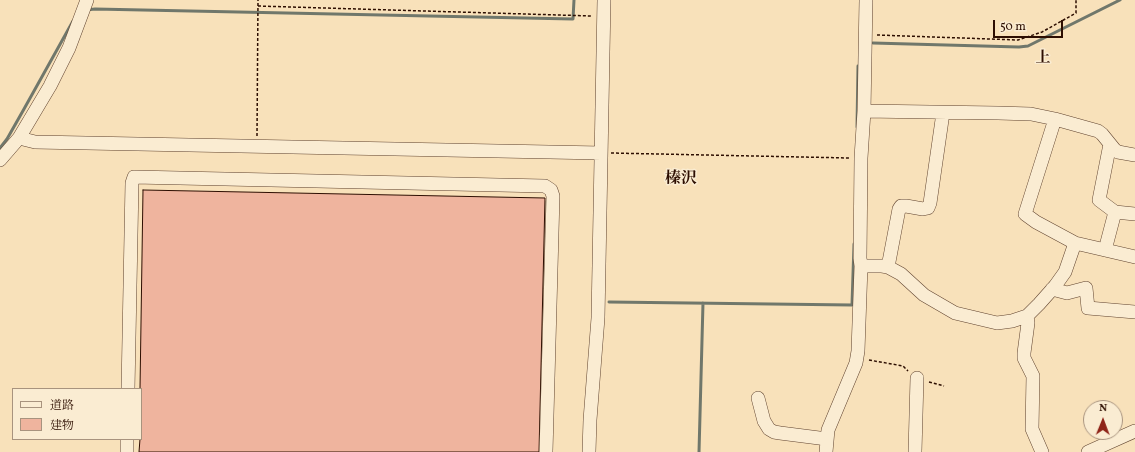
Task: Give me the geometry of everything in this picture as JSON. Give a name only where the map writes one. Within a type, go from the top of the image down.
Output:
[{"type":"street","points":[[0,160],[19,138],[50,86],[69,48],[87,0]]},
{"type":"street","points":[[589,452],[598,318],[604,0]]},
{"type":"street","points":[[826,452],[828,430],[856,363],[858,351],[861,266],[861,158],[864,111],[866,0]]},
{"type":"street","points":[[864,111],[1025,114],[1055,119],[1098,131],[1118,152],[1135,156]]},
{"type":"street","points":[[888,267],[901,206],[924,209],[928,208],[930,203],[943,113]]},
{"type":"street","points":[[1055,119],[1025,214],[1036,222],[1075,243],[1135,257]]},
{"type":"street","points":[[19,138],[35,142],[601,154]]},
{"type":"street","points":[[1110,144],[1098,200],[1115,212],[1135,214]]},
{"type":"street","points":[[128,388],[132,183],[134,177],[545,186],[551,190],[553,196],[546,452]]},
{"type":"street","points":[[1105,250],[1115,212]]},
{"type":"street","points":[[861,266],[888,267],[901,274],[924,295],[955,313],[997,323],[1017,320],[1027,316],[1039,304],[1065,272],[1075,243]]},
{"type":"street","points":[[1052,289],[1067,293],[1086,288],[1088,308],[1135,312]]},
{"type":"street","points":[[1027,316],[1028,322],[1024,358],[1033,376],[1032,429],[1042,452]]},
{"type":"street","points":[[916,452],[917,378]]},
{"type":"street","points":[[758,398],[764,421],[769,429],[774,432],[827,439]]},
{"type":"street","points":[[1088,452],[1112,447],[1135,431]]},
{"type":"street","points":[[126,452],[127,440]]},
{"type":"path","points":[[257,146],[258,0]]},
{"type":"path","points":[[865,35],[1018,40],[1042,32],[1076,13],[1076,0]]},
{"type":"path","points":[[258,6],[604,16]]},
{"type":"path","points":[[601,154],[616,153],[861,158]]},
{"type":"path","points":[[857,358],[903,366],[917,378],[944,386]]},
{"type":"building","points":[[143,190],[545,198],[539,452],[139,452],[140,440],[142,440],[142,388],[140,388]]},
{"type":"waterway","points":[[86,10],[573,19],[574,0]]},
{"type":"waterway","points":[[873,43],[1028,46],[1120,0]]},
{"type":"waterway","points":[[0,148],[7,139],[73,21]]},
{"type":"waterway","points":[[857,127],[858,66]]},
{"type":"waterway","points":[[609,302],[852,305],[854,244]]},
{"type":"waterway","points":[[699,452],[703,303]]},
{"type":"district","name":"上","points":[[1043,59]]},
{"type":"district","name":"榛沢","points":[[681,180]]}]
